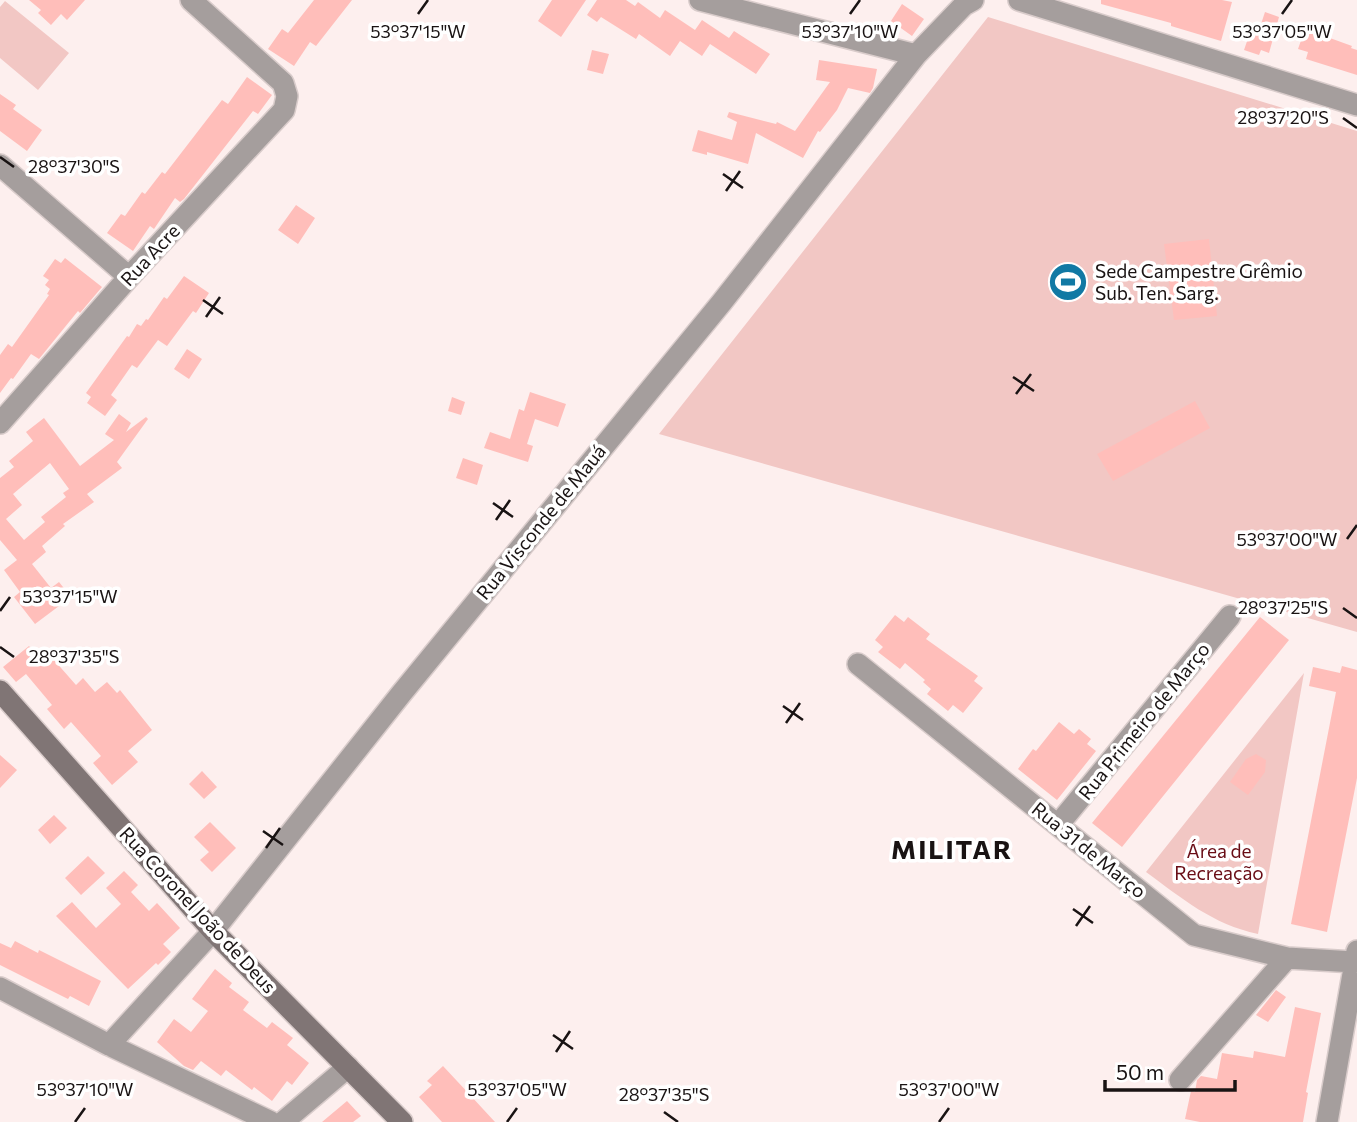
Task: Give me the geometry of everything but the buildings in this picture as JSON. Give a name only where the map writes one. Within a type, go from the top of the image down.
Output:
[{"type":"street","name":"Rua Acre","points":[[0,423],[129,277],[284,110],[287,96],[283,83],[191,0]]},
{"type":"street","points":[[701,0],[916,55]]},
{"type":"street","name":"Rua Visconde de Mauá","points":[[109,1045],[213,931],[401,694],[730,291],[916,55],[964,5],[973,0]]},
{"type":"street","points":[[1019,0],[1357,105]]},
{"type":"street","points":[[0,165],[129,277]]},
{"type":"street","name":"Rua Primeiro de Março","points":[[1058,825],[1230,616]]},
{"type":"street","name":"Rua 31 de Março","points":[[858,664],[1194,935],[1287,958],[1356,955]]},
{"type":"street","name":"Rua Coronel João de Deus","points":[[0,691],[213,931],[402,1122]]},
{"type":"street","points":[[1327,1122],[1356,955]]},
{"type":"street","points":[[1180,1080],[1287,958]]},
{"type":"street","points":[[0,988],[109,1045],[271,1122]]},
{"type":"street","points":[[282,1122],[348,1068]]},
{"type":"green space","points":[[5,1],[69,53],[38,90],[0,58],[0,7]]},
{"type":"green space","name":"Sede Campestre Grêmio Sub. Ten. Sarg.","points":[[988,17],[1357,131],[1357,632],[659,434]]},
{"type":"green space","name":"Área de Recreação","points":[[1304,673],[1258,934],[1241,930],[1212,917],[1146,872]]},
{"type":"place","name":"Sede Campestre Grêmio Sub. Ten. Sarg.","points":[[1068,282]]},
{"type":"district","name":"MILITAR","points":[[952,850]]}]
